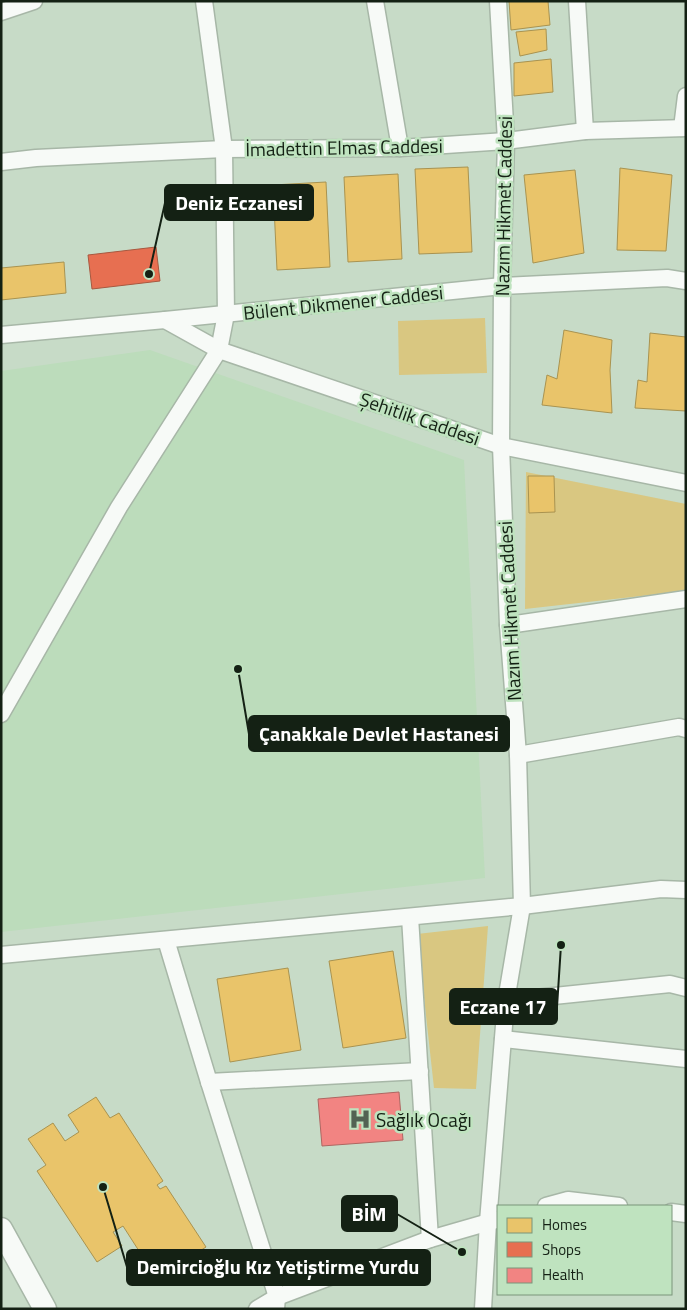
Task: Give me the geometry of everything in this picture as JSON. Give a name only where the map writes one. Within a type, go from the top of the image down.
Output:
[{"type":"street","points":[[1,12],[34,1]]},
{"type":"street","points":[[1,714],[119,507],[219,350],[226,314],[224,149],[204,1]]},
{"type":"street","points":[[375,1],[400,148]]},
{"type":"street","name":"Nazım Hikmet Caddesi","points":[[483,1309],[493,1221],[506,1001],[522,906],[518,755],[508,625],[500,446],[506,141],[498,1]]},
{"type":"street","points":[[577,1],[585,131]]},
{"type":"street","points":[[684,128],[686,96]]},
{"type":"street","name":"İmadettin Elmas Caddesi","points":[[1,162],[36,158],[224,149],[400,148],[506,141],[585,131],[684,128]]},
{"type":"street","name":"Bülent Dikmener Caddesi","points":[[1,335],[502,286],[667,278],[686,281]]},
{"type":"street","name":"Şehitlik Caddesi","points":[[165,320],[219,350],[500,446],[686,482]]},
{"type":"street","points":[[508,625],[686,599]]},
{"type":"street","points":[[518,755],[679,727],[686,729]]},
{"type":"street","points":[[1,955],[522,906],[661,889],[686,890]]},
{"type":"street","points":[[410,916],[430,1239]]},
{"type":"street","points":[[166,940],[277,1303]]},
{"type":"street","points":[[506,1001],[670,984],[686,988]]},
{"type":"street","points":[[503,1039],[686,1059]]},
{"type":"street","points":[[209,1082],[420,1071]]},
{"type":"street","points":[[550,1205],[568,1200],[610,1205]]},
{"type":"street","points":[[672,1212],[686,1214]]},
{"type":"street","points":[[257,1309],[277,1303],[430,1239],[493,1221]]},
{"type":"street","points":[[1,1229],[46,1309]]},
{"type":"shaded area","points":[[485,318],[487,373],[399,375],[398,321]]},
{"type":"shaded area","points":[[150,350],[464,460],[485,878],[1,932],[1,371]]},
{"type":"shaded area","points":[[526,472],[686,504],[686,591],[525,609]]},
{"type":"shaded area","points":[[488,926],[476,1089],[434,1088],[417,934]]},
{"type":"building: Homes","points":[[509,1],[548,1],[550,25],[511,30]]},
{"type":"building: Homes","points":[[546,29],[547,50],[520,56],[516,32]]},
{"type":"building: Homes","points":[[551,59],[553,92],[514,96],[514,63]]},
{"type":"building: Homes","points":[[468,167],[472,252],[419,254],[415,169]]},
{"type":"building: Homes","points":[[620,168],[672,175],[666,251],[617,250]]},
{"type":"building: Homes","points":[[575,170],[584,253],[533,263],[524,175]]},
{"type":"building: Homes","points":[[398,174],[402,259],[348,262],[344,177]]},
{"type":"building: Homes","points":[[326,182],[330,267],[277,270],[273,185]]},
{"type":"building: Homes","points":[[64,262],[66,293],[1,300],[1,268]]},
{"type":"building: Homes","points":[[564,330],[612,340],[610,370],[612,413],[542,405],[547,375],[557,379]]},
{"type":"building: Homes","points":[[650,333],[686,337],[686,411],[635,408],[638,380],[647,382]]},
{"type":"building: Homes","points":[[528,476],[554,476],[555,512],[529,513]]},
{"type":"building: Homes","points":[[393,951],[406,1038],[343,1048],[329,961]]},
{"type":"building: Homes","points":[[288,968],[301,1050],[230,1062],[217,979]]},
{"type":"building: Homes","points":[[96,1097],[110,1118],[119,1113],[163,1181],[157,1185],[160,1189],[166,1186],[206,1247],[157,1279],[123,1226],[113,1232],[122,1246],[97,1262],[37,1171],[46,1165],[28,1139],[53,1123],[65,1141],[79,1132],[68,1115]]},
{"type":"building: Shops","points":[[156,247],[160,281],[92,289],[88,255]]},
{"type":"building: Health","name":"Sağlık Ocağı","points":[[399,1092],[403,1140],[322,1146],[318,1099]]},
{"type":"place","name":"Deniz Eczanesi","points":[[149,274]]},
{"type":"place","name":"Çanakkale Devlet Hastanesi","points":[[238,669]]},
{"type":"place","name":"Eczane 17","points":[[561,945]]},
{"type":"place","name":"Sağlık Ocağı","points":[[360,1119]]},
{"type":"place","name":"Demircioğlu Kız Yetiştirme Yurdu","points":[[103,1187]]},
{"type":"place","name":"BİM","points":[[462,1252]]}]
